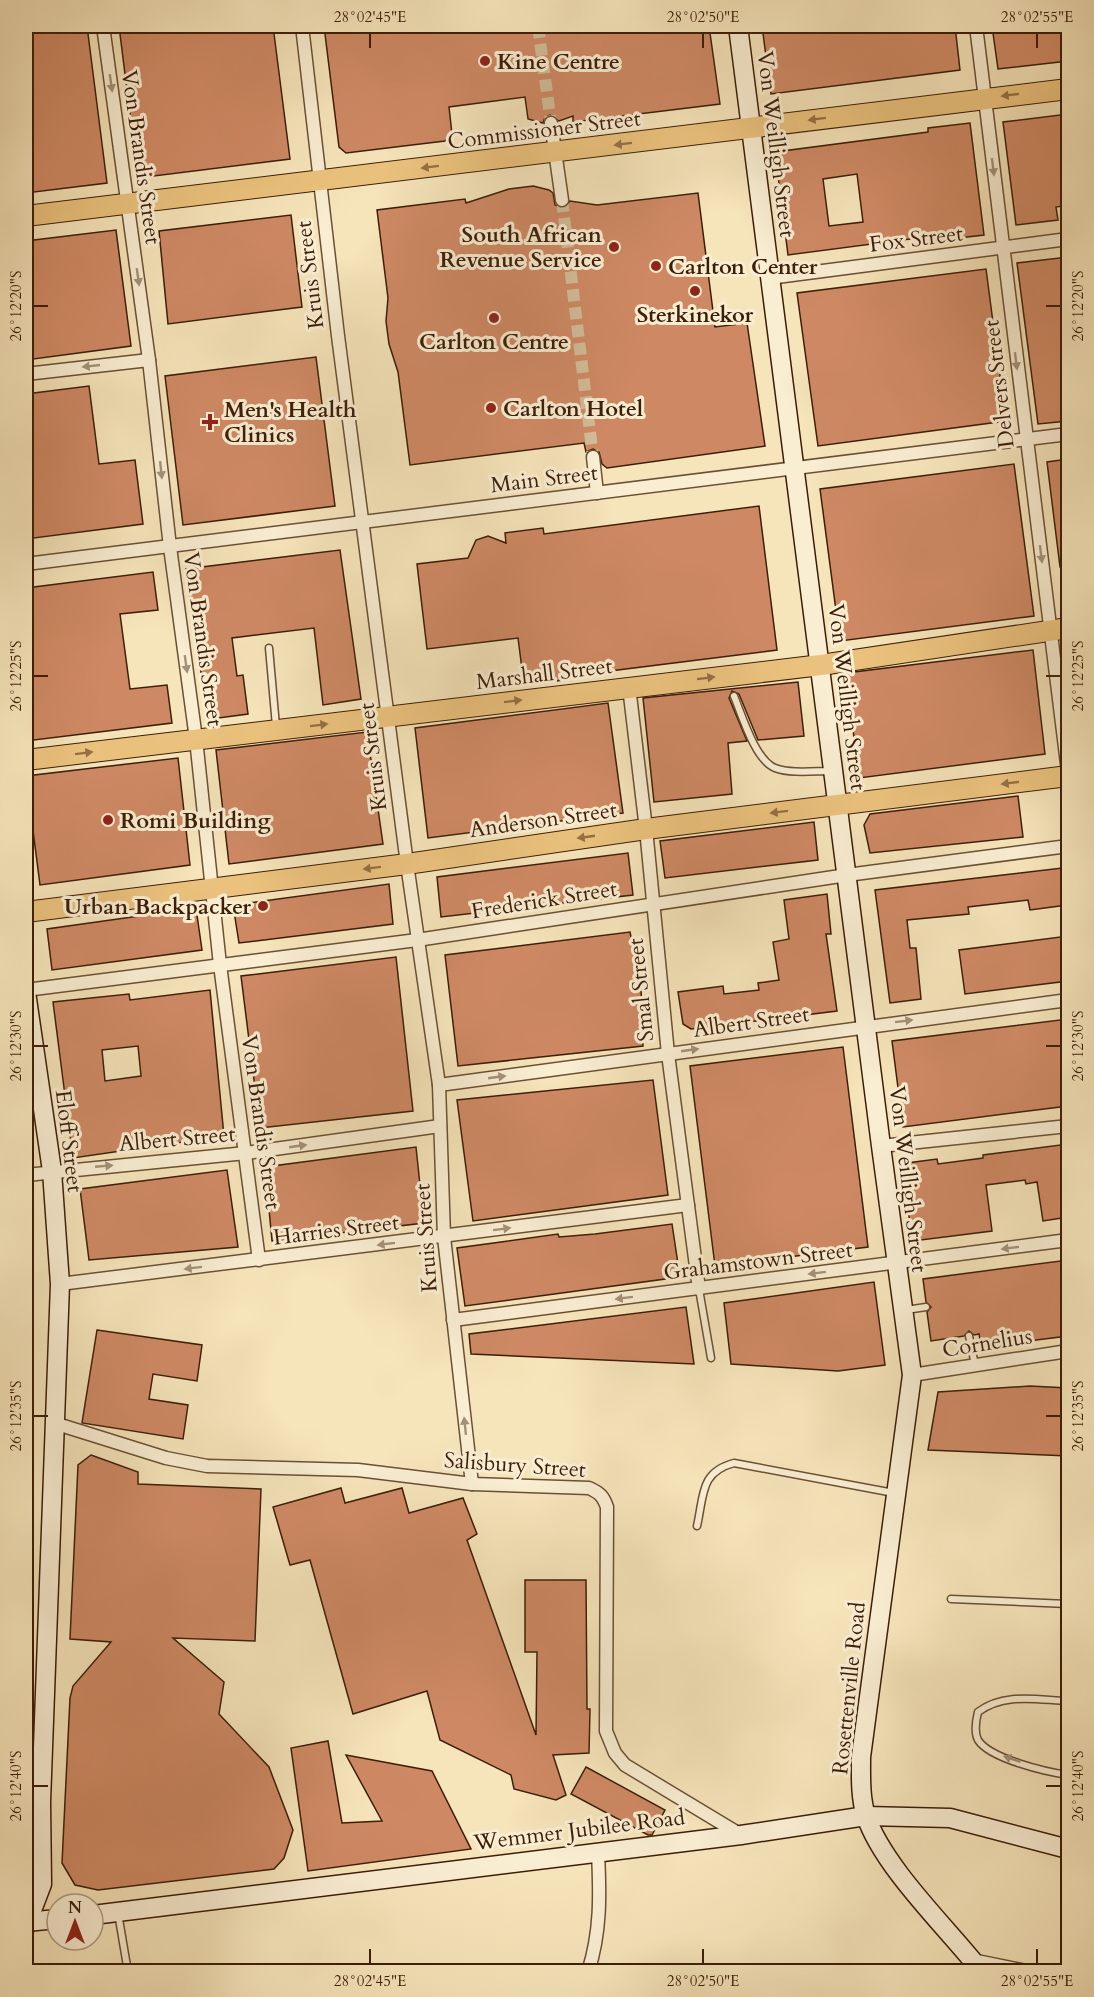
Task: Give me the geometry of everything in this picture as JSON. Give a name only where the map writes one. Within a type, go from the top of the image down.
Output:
[{"type":"main road","name":"Commissioner Street","points":[[26,216],[1068,88]]},
{"type":"main road","name":"Marshall Street","points":[[26,760],[821,664],[1060,629]]},
{"type":"main road","name":"Anderson Street","points":[[26,912],[406,864],[646,829],[1068,774]]},
{"type":"street","name":"Von Brandis Street","points":[[103,26],[149,360],[170,547],[196,739],[210,887],[259,1260]]},
{"type":"street","name":"Kruis Street","points":[[302,26],[319,180],[406,864],[439,1085],[444,1237],[472,1484]]},
{"type":"street","name":"Von Weilligh Street","points":[[738,26],[821,664],[865,1026],[912,1375]]},
{"type":"street","name":"Delvers Street","points":[[976,26],[1026,440],[1060,629],[1068,774]]},
{"type":"street","points":[[551,123],[562,200]]},
{"type":"street","name":"Fox Street","points":[[769,278],[1068,239]]},
{"type":"street","points":[[26,374],[149,360]]},
{"type":"street","name":"Main Street","points":[[26,564],[795,470],[1068,434]]},
{"type":"street","points":[[593,457],[597,493]]},
{"type":"street","name":"Smal Street","points":[[629,687],[646,829],[668,1054],[699,1288]]},
{"type":"street","name":"Frederick Street","points":[[26,991],[417,940],[652,903],[1068,846]]},
{"type":"street","name":"Eloff Street","points":[[26,991],[52,1171],[60,1284],[41,1802],[42,1884],[26,1923]]},
{"type":"street","name":"Albert Street","points":[[439,1085],[1068,1000]]},
{"type":"street","name":"Albert Street","points":[[26,1175],[246,1153],[440,1126]]},
{"type":"street","points":[[881,1146],[1068,1126]]},
{"type":"street","name":"Harries Street","points":[[60,1284],[688,1205]]},
{"type":"street","name":"Grahamstown Street","points":[[453,1320],[1068,1240]]},
{"type":"street","name":"Cornelius","points":[[912,1375],[1068,1351]]},
{"type":"street","name":"Rosettenville Road","points":[[912,1375],[861,1757],[861,1787],[866,1816],[878,1841],[908,1883],[975,1966]]},
{"type":"street","name":"Salisbury Street","points":[[54,1423],[166,1458],[207,1466],[358,1470],[472,1484],[589,1488],[603,1496],[607,1507],[606,1731],[610,1744],[625,1765],[741,1835]]},
{"type":"street","name":"Eloff Street","points":[[26,1848],[41,1802]]},
{"type":"street","name":"Wemmer Jubilee Road","points":[[105,1914],[485,1864],[741,1835],[866,1816],[950,1818],[1068,1849]]},
{"type":"street","points":[[588,1971],[596,1948],[601,1913],[598,1853]]},
{"type":"street","points":[[26,1923],[45,1921]]},
{"type":"street","points":[[975,1966],[1031,1971]]},
{"type":"lane","points":[[269,648],[277,730]]},
{"type":"lane","points":[[734,696],[756,747],[766,763],[776,768],[833,771]]},
{"type":"lane","points":[[699,1288],[711,1358]]},
{"type":"lane","points":[[903,1311],[926,1307]]},
{"type":"lane","points":[[969,1336],[975,1365]]},
{"type":"lane","points":[[697,1526],[709,1478],[717,1468],[734,1463],[896,1493]]},
{"type":"lane","points":[[951,1599],[1068,1604]]},
{"type":"lane","points":[[1068,1701],[1010,1698],[989,1703],[978,1712],[975,1725],[978,1739],[991,1752],[1050,1772],[1068,1775]]},
{"type":"lane","points":[[118,1912],[128,1971]]},
{"type":"building","points":[[59,26],[87,26],[107,183],[26,193],[26,30]]},
{"type":"building","points":[[119,26],[273,26],[290,159],[138,178]]},
{"type":"building","points":[[324,26],[709,26],[720,104],[573,122],[573,116],[559,121],[550,115],[545,117],[543,123],[528,119],[525,97],[449,107],[452,134],[445,141],[346,153],[339,147]]},
{"type":"building","points":[[762,26],[955,26],[960,70],[771,94]]},
{"type":"building","points":[[992,26],[1068,26],[1068,61],[998,69]]},
{"type":"building","points":[[1068,114],[1068,205],[1056,207],[1058,220],[1016,225],[1003,122]]},
{"type":"building","points":[[970,123],[984,235],[942,240],[941,235],[788,255],[775,152],[928,132],[928,128]],"holes":[[[857,174],[863,222],[829,226],[823,179]]]},
{"type":"building","points":[[533,186],[549,190],[553,193],[555,205],[563,208],[570,201],[597,205],[698,193],[715,327],[747,323],[765,446],[607,468],[602,464],[599,452],[593,449],[586,452],[584,443],[410,465],[398,372],[389,344],[386,321],[388,298],[377,210],[465,199],[466,203],[509,189]]},
{"type":"building","points":[[291,215],[302,307],[168,324],[159,231]]},
{"type":"building","points":[[116,230],[131,346],[26,360],[26,241]]},
{"type":"building","points":[[1068,257],[1068,421],[1038,424],[1017,263]]},
{"type":"building","points":[[986,269],[1006,421],[818,446],[797,293]]},
{"type":"building","points":[[316,357],[335,506],[183,525],[165,376]]},
{"type":"building","points":[[89,386],[99,464],[135,460],[143,524],[26,539],[26,394]]},
{"type":"building","points":[[1068,459],[1068,566],[1060,567],[1047,462]]},
{"type":"building","points":[[1014,464],[1034,616],[840,641],[820,489]]},
{"type":"building","points":[[759,506],[777,650],[562,677],[563,680],[524,685],[518,638],[427,649],[417,564],[468,558],[476,540],[488,536],[506,543],[505,533],[543,528],[544,534]]},
{"type":"building","points":[[340,550],[361,699],[323,705],[314,628],[232,638],[237,676],[243,675],[248,714],[211,719],[206,680],[202,680],[197,643],[201,642],[197,606],[191,607],[186,569]]},
{"type":"building","points":[[153,572],[158,610],[120,614],[130,689],[167,685],[172,723],[26,741],[26,588]]},
{"type":"building","points":[[1033,650],[1045,754],[859,778],[846,673]]},
{"type":"building","points":[[798,682],[804,736],[758,740],[739,694],[732,691],[729,698],[747,741],[728,743],[732,794],[654,802],[643,698]]},
{"type":"building","points":[[608,703],[623,813],[428,838],[415,728]]},
{"type":"building","points":[[367,732],[383,844],[229,864],[216,750]]},
{"type":"building","name":"Romi Building","points":[[178,758],[190,865],[40,885],[26,776]]},
{"type":"building","points":[[1018,796],[1023,837],[870,853],[864,825],[870,814]]},
{"type":"building","points":[[814,822],[818,860],[665,878],[660,841]]},
{"type":"building","points":[[628,853],[633,895],[441,917],[437,877]]},
{"type":"building","points":[[1062,868],[1067,905],[1030,910],[1028,900],[968,907],[969,914],[907,920],[910,948],[916,948],[921,999],[890,1003],[875,890]]},
{"type":"building","points":[[389,884],[393,924],[239,943],[233,905]]},
{"type":"building","points":[[827,894],[831,934],[826,934],[837,1011],[691,1029],[683,1024],[678,992],[723,986],[724,994],[759,990],[758,983],[779,980],[773,942],[789,939],[784,900]]},
{"type":"building","points":[[196,908],[202,950],[52,970],[47,929]]},
{"type":"building","points":[[630,932],[641,988],[643,1046],[458,1066],[445,955]]},
{"type":"building","points":[[1068,936],[1068,981],[965,994],[959,950]]},
{"type":"building","points":[[396,957],[413,1111],[260,1128],[241,976]]},
{"type":"building","points":[[210,990],[224,1136],[73,1158],[53,1002],[129,994],[130,1000]],"holes":[[[138,1046],[141,1076],[105,1081],[102,1050]]]},
{"type":"building","points":[[1068,1019],[1068,1106],[903,1127],[892,1041]]},
{"type":"building","points":[[843,1047],[868,1247],[715,1266],[690,1066]]},
{"type":"building","points":[[653,1080],[668,1195],[473,1221],[457,1100]]},
{"type":"building","points":[[1068,1144],[1068,1217],[1043,1221],[1037,1182],[1026,1184],[1025,1180],[986,1185],[992,1231],[913,1241],[907,1204],[912,1203],[907,1163],[937,1159],[938,1164],[983,1158],[983,1155]]},
{"type":"building","points":[[416,1147],[424,1223],[272,1241],[265,1167]]},
{"type":"building","points":[[227,1170],[238,1247],[89,1260],[80,1189]]},
{"type":"building","points":[[672,1224],[680,1277],[465,1306],[457,1248],[558,1234],[559,1237],[595,1234]]},
{"type":"building","points":[[1068,1260],[1068,1336],[981,1347],[979,1334],[974,1335],[969,1331],[964,1336],[931,1341],[927,1312],[931,1307],[926,1302],[923,1279]]},
{"type":"building","points":[[874,1282],[885,1365],[838,1371],[731,1364],[724,1303]]},
{"type":"building","points":[[686,1307],[694,1364],[471,1354],[469,1334]]},
{"type":"building","points":[[97,1330],[202,1345],[197,1381],[153,1374],[149,1399],[188,1405],[183,1439],[82,1423]]},
{"type":"building","points":[[1030,1386],[1068,1388],[1068,1456],[928,1450],[938,1392]]},
{"type":"building","points":[[91,1455],[138,1472],[138,1484],[261,1489],[255,1641],[173,1638],[224,1682],[219,1714],[269,1767],[293,1830],[284,1858],[274,1869],[98,1890],[75,1885],[62,1863],[70,1698],[73,1686],[111,1642],[70,1639],[78,1465]]},
{"type":"building","points":[[341,1488],[345,1503],[402,1488],[409,1513],[463,1498],[477,1534],[467,1540],[536,1735],[537,1652],[525,1652],[525,1580],[586,1580],[589,1753],[553,1755],[566,1795],[556,1800],[514,1789],[511,1775],[440,1740],[427,1691],[353,1714],[310,1560],[290,1565],[273,1507]]},
{"type":"building","points":[[328,1741],[342,1823],[382,1821],[346,1755],[432,1771],[471,1849],[308,1871],[291,1748]]},
{"type":"building","points":[[586,1767],[665,1810],[652,1835],[648,1835],[571,1794]]},
{"type":"tunnel","points":[[538,26],[551,123]]},
{"type":"tunnel","points":[[562,200],[593,457]]},
{"type":"place","name":"Kine Centre","points":[[485,61]]},
{"type":"place","name":"South African Revenue Service","points":[[614,247]]},
{"type":"place","name":"Carlton Center","points":[[656,266]]},
{"type":"place","name":"Sterkinekor","points":[[695,291]]},
{"type":"place","name":"Carlton Centre","points":[[494,318]]},
{"type":"place","name":"Carlton Hotel","points":[[491,408]]},
{"type":"place","name":"Men's Health Clinics","points":[[210,422]]},
{"type":"place","name":"Romi Building","points":[[108,820]]},
{"type":"place","name":"Urban Backpacker","points":[[263,906]]}]
